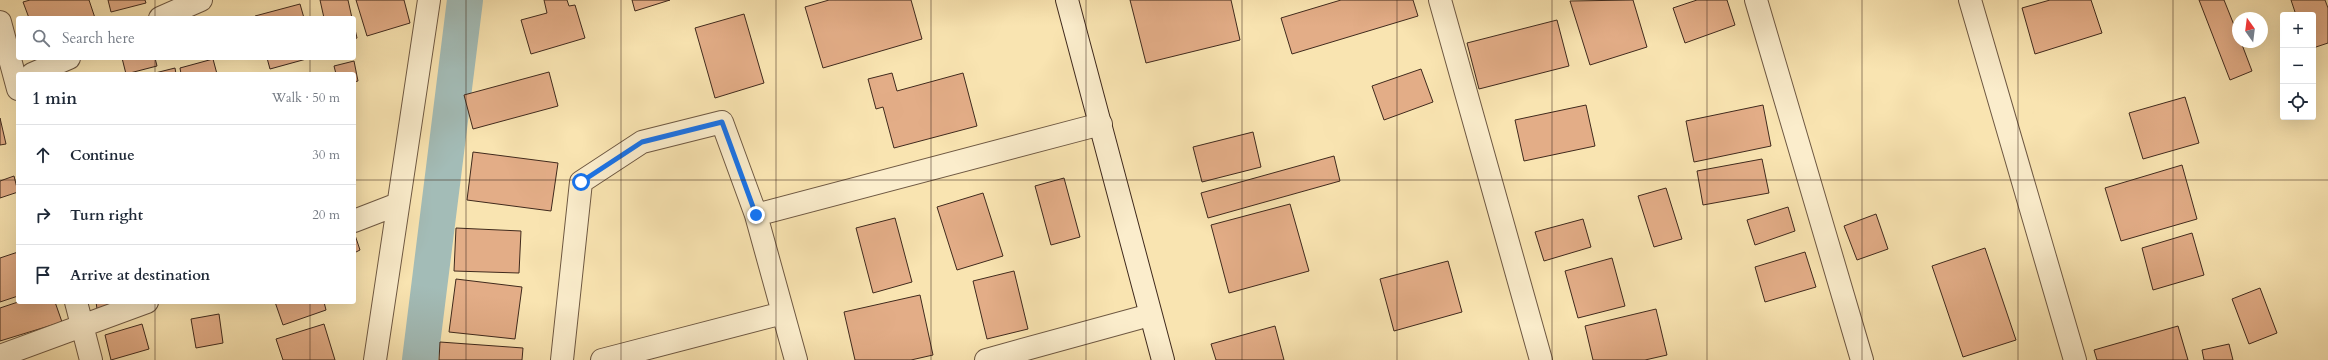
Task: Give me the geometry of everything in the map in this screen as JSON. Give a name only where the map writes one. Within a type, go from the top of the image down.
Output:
[{"type":"street","points":[[165,16],[201,0]]},
{"type":"street","points":[[375,360],[429,0]]},
{"type":"street","points":[[1067,0],[1163,360]]},
{"type":"street","points":[[1440,0],[1541,360]]},
{"type":"street","points":[[1756,0],[1862,360]]},
{"type":"street","points":[[1970,0],[2075,360]]},
{"type":"street","points":[[0,22],[16,78]]},
{"type":"street","points":[[39,72],[65,60]]},
{"type":"street","points":[[562,360],[581,182],[642,142],[722,122],[756,215],[796,360]]},
{"type":"street","points":[[756,215],[1101,124]]},
{"type":"street","points":[[356,220],[398,204]]},
{"type":"street","points":[[76,304],[91,360]]},
{"type":"street","points":[[0,356],[142,304]]},
{"type":"street","points":[[602,360],[784,312]]},
{"type":"street","points":[[986,360],[1150,315]]},
{"type":"building","points":[[30,0],[89,0],[94,16],[28,16],[23,2]]},
{"type":"building","points":[[108,0],[145,0],[146,3],[111,12]]},
{"type":"building","points":[[320,0],[348,0],[352,16],[324,16]]},
{"type":"building","points":[[356,0],[404,0],[410,23],[367,36]]},
{"type":"building","points":[[544,0],[567,0],[569,6],[575,5],[585,38],[531,54],[521,20],[547,13]]},
{"type":"building","points":[[632,0],[670,0],[635,11]]},
{"type":"building","points":[[829,0],[911,0],[922,39],[823,68],[805,7]]},
{"type":"building","points":[[1130,0],[1231,0],[1240,40],[1146,63]]},
{"type":"building","points":[[1341,0],[1413,0],[1418,16],[1292,54],[1281,18]]},
{"type":"building","points":[[1633,0],[1647,47],[1590,65],[1570,1]]},
{"type":"building","points":[[1697,0],[1727,0],[1735,25],[1685,43],[1673,8]]},
{"type":"building","points":[[2050,0],[2091,0],[2102,33],[2035,54],[2022,8]]},
{"type":"building","points":[[2199,0],[2224,0],[2232,20],[2232,48],[2243,48],[2252,71],[2230,80]]},
{"type":"building","points":[[2291,0],[2325,0],[2328,8],[2328,43],[2316,47],[2316,12],[2295,12]]},
{"type":"building","points":[[300,4],[303,16],[255,16]]},
{"type":"building","points":[[744,14],[764,83],[715,98],[695,28]]},
{"type":"building","points":[[1557,20],[1569,66],[1479,89],[1467,43]]},
{"type":"building","points":[[122,60],[156,60],[157,66],[134,72],[126,72]]},
{"type":"building","points":[[213,60],[216,72],[181,72],[180,68]]},
{"type":"building","points":[[268,60],[303,60],[270,69]]},
{"type":"building","points":[[354,61],[358,81],[356,82],[356,72],[336,72],[334,66]]},
{"type":"building","points":[[175,68],[176,72],[159,72]]},
{"type":"building","points":[[1421,69],[1433,102],[1384,120],[1372,86]]},
{"type":"building","points":[[549,72],[558,106],[473,129],[464,95]]},
{"type":"building","points":[[892,73],[897,91],[963,73],[977,126],[894,148],[883,107],[876,109],[868,79]]},
{"type":"building","points":[[2185,97],[2199,143],[2143,159],[2129,113]]},
{"type":"building","points":[[1586,105],[1595,146],[1524,161],[1515,120]]},
{"type":"building","points":[[1763,105],[1771,146],[1694,162],[1686,121]]},
{"type":"building","points":[[0,118],[6,144],[0,145]]},
{"type":"building","points":[[1253,132],[1261,167],[1202,182],[1193,147]]},
{"type":"building","points":[[473,152],[558,163],[551,211],[467,200]]},
{"type":"building","points":[[1334,156],[1340,181],[1208,218],[1201,193]]},
{"type":"building","points":[[1762,159],[1769,193],[1703,205],[1697,171]]},
{"type":"building","points":[[2182,165],[2197,219],[2121,241],[2105,188]]},
{"type":"building","points":[[14,176],[16,193],[0,198],[0,181]]},
{"type":"building","points":[[1064,178],[1080,237],[1051,245],[1035,186]]},
{"type":"building","points":[[1666,188],[1682,239],[1654,247],[1638,196]]},
{"type":"building","points":[[983,193],[1003,256],[957,270],[937,207]]},
{"type":"building","points":[[1290,204],[1309,271],[1229,293],[1211,225]]},
{"type":"building","points":[[1788,207],[1795,231],[1755,245],[1747,220]]},
{"type":"building","points":[[1876,214],[1888,249],[1857,260],[1844,226]]},
{"type":"building","points":[[895,218],[912,282],[873,293],[856,228]]},
{"type":"building","points":[[1583,219],[1591,247],[1544,261],[1535,232]]},
{"type":"building","points":[[456,228],[521,231],[519,273],[454,271]]},
{"type":"building","points":[[2192,233],[2204,275],[2153,290],[2142,248]]},
{"type":"building","points":[[356,238],[360,250],[356,252]]},
{"type":"building","points":[[1985,248],[2016,340],[1963,357],[1932,266]]},
{"type":"building","points":[[1805,252],[1816,287],[1765,302],[1755,267]]},
{"type":"building","points":[[16,253],[16,297],[0,302],[0,258]]},
{"type":"building","points":[[1612,258],[1625,306],[1578,318],[1565,271]]},
{"type":"building","points":[[1448,261],[1462,312],[1394,331],[1380,279]]},
{"type":"building","points":[[1014,271],[1028,329],[987,339],[973,281]]},
{"type":"building","points":[[456,279],[522,287],[515,339],[449,332]]},
{"type":"building","points":[[2260,288],[2277,333],[2249,344],[2232,299]]},
{"type":"building","points":[[920,295],[933,355],[911,360],[855,360],[844,312]]},
{"type":"building","points":[[16,303],[16,304],[56,304],[62,322],[0,341],[0,308]]},
{"type":"building","points":[[96,304],[116,304],[97,309]]},
{"type":"building","points":[[276,304],[324,304],[326,310],[283,325]]},
{"type":"building","points":[[1656,309],[1667,355],[1645,360],[1593,360],[1585,326]]},
{"type":"building","points":[[219,314],[223,343],[196,348],[191,319]]},
{"type":"building","points":[[142,324],[149,349],[111,360],[105,335]]},
{"type":"building","points":[[324,324],[335,360],[283,360],[276,339]]},
{"type":"building","points":[[1275,326],[1284,360],[1216,360],[1211,344]]},
{"type":"building","points":[[2178,326],[2188,360],[2097,360],[2094,350]]},
{"type":"building","points":[[440,342],[523,348],[522,360],[439,360]]},
{"type":"building","points":[[2229,344],[2233,360],[2204,360],[2202,350]]},
{"type":"waterway","points":[[420,360],[465,0]]},
{"type":"route","points":[[581,182],[642,142],[722,122],[756,215]]}]
